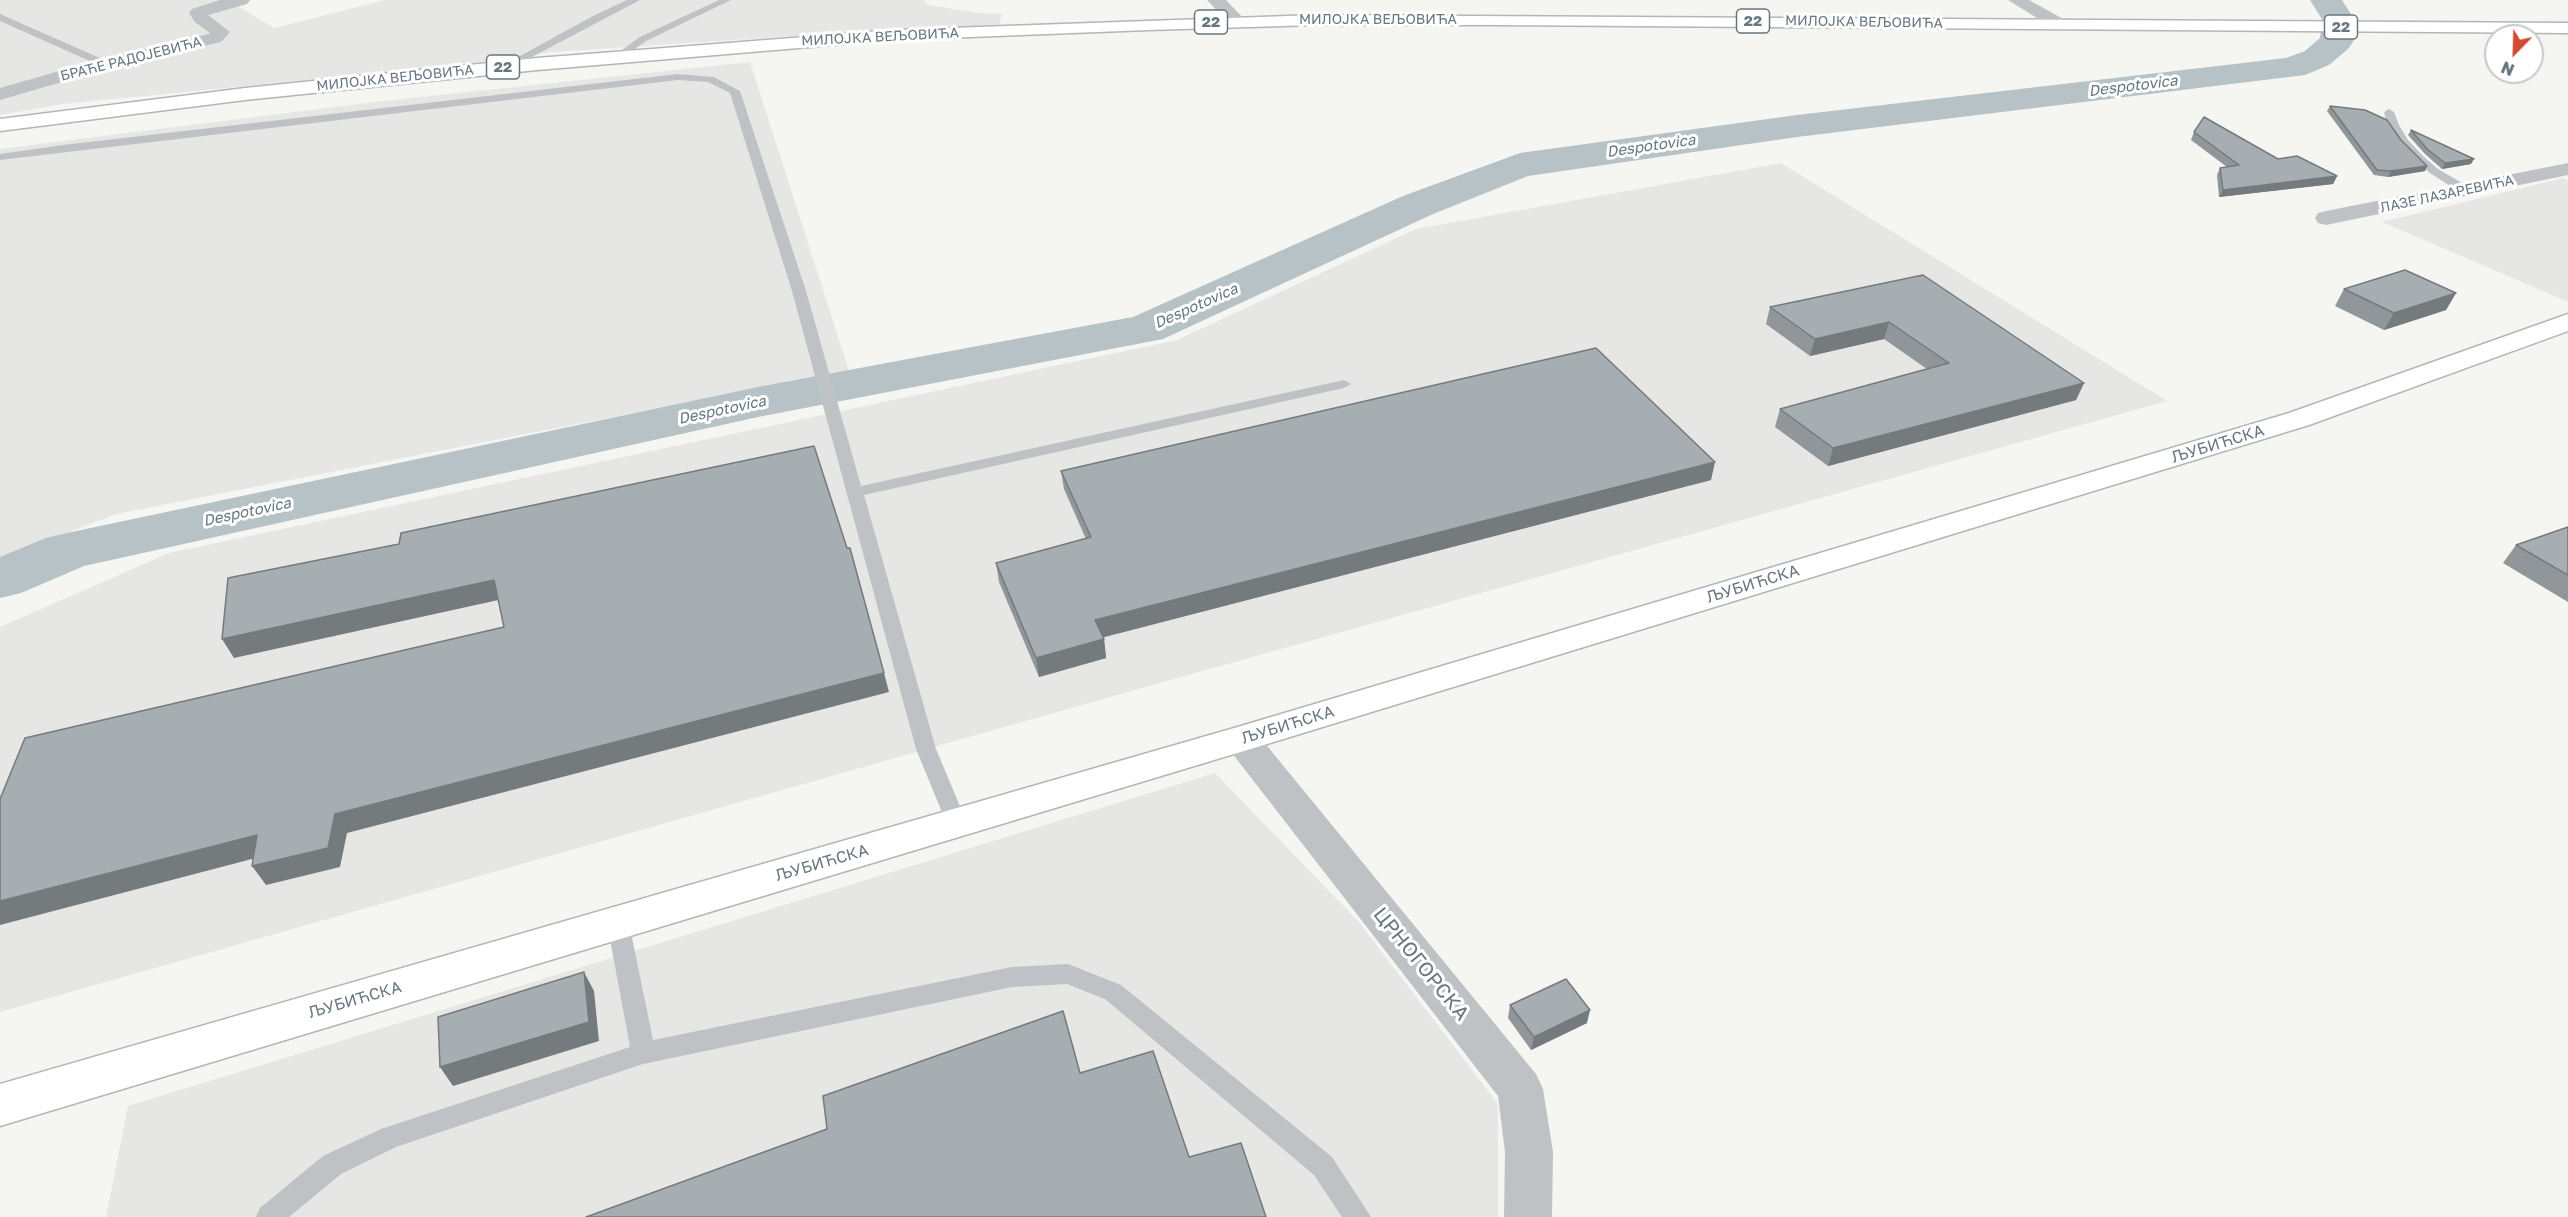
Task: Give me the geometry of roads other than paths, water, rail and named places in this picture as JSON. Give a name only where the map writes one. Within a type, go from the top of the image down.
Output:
[{"type":"main road","name":"МИЛОЈКА ВЕЉОВИЋА","points":[[0,125],[245,94],[617,57],[894,35],[1237,21],[1498,20],[2568,28]]},
{"type":"main road","name":"ЉУБИЋСКА","points":[[0,1105],[1241,739],[2299,419],[2568,322]]},
{"type":"street","name":"БРАЋЕ РАДОЈЕВИЋА","points":[[0,94],[105,64],[215,38],[221,32],[201,18],[198,13],[241,0]]},
{"type":"street","points":[[1216,0],[1237,21]]},
{"type":"street","points":[[2017,0],[2059,24]]},
{"type":"street","name":"ЛАЗЕ ЛАЗАРЕВИЋА","points":[[2326,218],[2566,171]]},
{"type":"street","name":"ЦРНОГОРСКА","points":[[1241,739],[1520,1089],[1529,1152],[1528,1217]]},
{"type":"lane","points":[[505,67],[578,27],[635,0]]},
{"type":"lane","points":[[617,57],[643,39],[726,0]]},
{"type":"lane","points":[[0,17],[105,64]]},
{"type":"lane","points":[[0,157],[678,77],[710,79],[735,91],[799,291],[926,749],[956,823]]},
{"type":"lane","points":[[2389,112],[2393,125],[2404,142],[2419,158],[2434,171],[2465,190]]},
{"type":"lane","points":[[855,492],[1344,384]]},
{"type":"lane","points":[[618,923],[644,1053]]},
{"type":"lane","points":[[269,1217],[332,1165],[390,1137],[644,1053],[1012,977],[1068,974],[1113,992],[1323,1167],[1358,1217]]},
{"type":"waterway","name":"Despotovica","points":[[0,579],[67,551],[758,402],[1146,329],[1418,205],[1520,165],[1797,126],[2293,68],[2317,58],[2336,42],[2339,30],[2338,19],[2326,0]]}]
